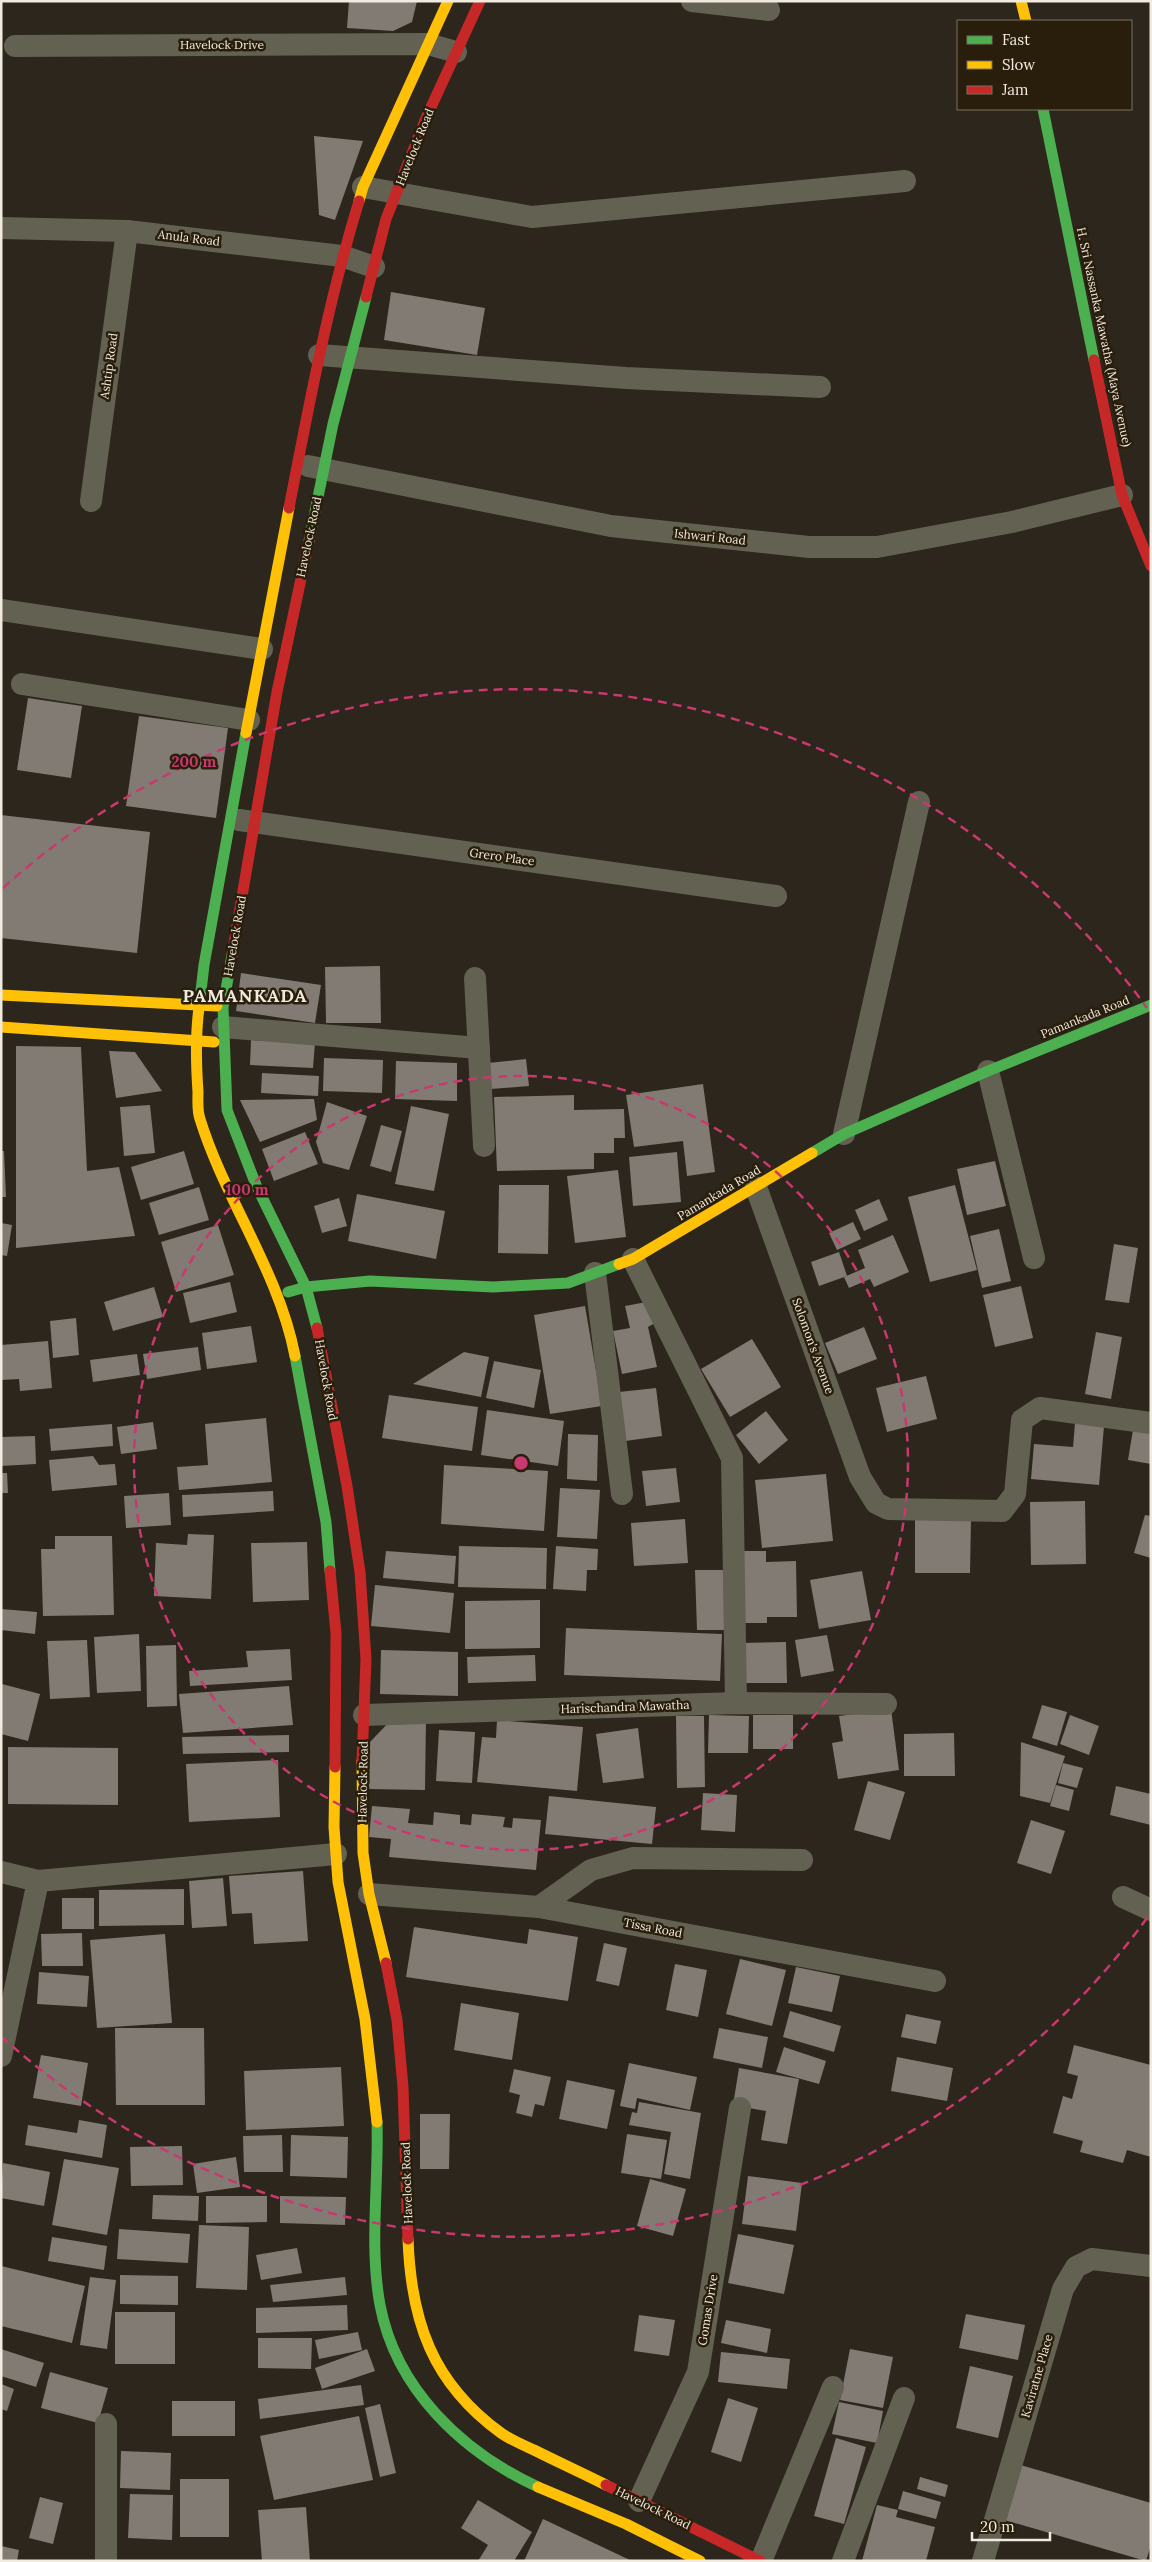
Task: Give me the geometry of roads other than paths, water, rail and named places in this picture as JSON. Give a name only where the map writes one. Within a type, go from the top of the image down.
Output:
[{"type":"main road","name":"Havelock Road","points":[[448,1],[363,187],[342,256],[319,354],[229,819],[199,1004],[195,1041],[200,1117],[231,1196],[263,1262],[292,1339],[326,1522],[336,1633],[337,1716],[334,1827],[336,1854],[340,1899],[360,1988],[370,2051],[377,2120],[378,2207],[376,2262],[381,2306],[394,2348],[410,2384],[428,2407],[484,2457],[521,2480],[626,2525],[700,2561]]},
{"type":"main road","name":"Havelock Road","points":[[480,1],[456,52],[386,219],[324,469],[278,686],[223,1025],[227,1110],[256,1185],[306,1287],[318,1332],[347,1486],[360,1572],[366,1659],[362,1770],[363,1853],[369,1894],[384,1954],[397,2020],[403,2087],[408,2254],[414,2302],[421,2329],[434,2358],[452,2385],[470,2408],[496,2428],[535,2452],[760,2561]]},
{"type":"main road","points":[[1021,1],[1026,20]]},
{"type":"main road","name":"H. Sri Nassanka Mawatha (Maya Avenue)","points":[[1043,110],[1122,495],[1151,566]]},
{"type":"main road","points":[[1,995],[199,1004],[223,1025],[195,1041],[1,1027]]},
{"type":"main road","name":"Pamankada Road","points":[[276,1296],[306,1287],[370,1282],[493,1287],[568,1283],[633,1259],[844,1134],[988,1071],[1151,1005]]},
{"type":"street","points":[[692,1],[769,10]]},
{"type":"street","name":"Havelock Drive","points":[[15,46],[428,44]]},
{"type":"street","points":[[428,44],[456,52]]},
{"type":"street","points":[[363,187],[532,217],[905,181]]},
{"type":"street","name":"Anula Road","points":[[1,228],[128,230],[342,256],[374,266]]},
{"type":"street","name":"Ashtip Road","points":[[91,501],[128,230]]},
{"type":"street","points":[[319,354],[626,378],[820,387]]},
{"type":"street","name":"Ishwari Road","points":[[299,464],[611,526],[809,547],[877,547],[1012,522],[1122,495]]},
{"type":"street","points":[[1,610],[262,649]]},
{"type":"street","points":[[22,684],[249,720]]},
{"type":"street","points":[[844,1134],[919,802]]},
{"type":"street","name":"Grero Place","points":[[229,819],[776,896]]},
{"type":"street","points":[[475,978],[484,1146]]},
{"type":"street","points":[[223,1025],[479,1048]]},
{"type":"street","points":[[988,1071],[1034,1258]]},
{"type":"street","name":"Solomon's Avenue","points":[[756,1186],[860,1478],[876,1503],[888,1509],[1002,1511],[1015,1494],[1022,1420],[1040,1408],[1151,1424]]},
{"type":"street","points":[[633,1259],[732,1458],[736,1703]]},
{"type":"street","points":[[595,1273],[622,1494]]},
{"type":"street","name":"Harischandra Mawatha","points":[[364,1715],[736,1703],[886,1704]]},
{"type":"street","points":[[1,1872],[38,1881],[336,1854]]},
{"type":"street","points":[[539,1907],[591,1870],[633,1858],[802,1860]]},
{"type":"street","points":[[1,2056],[38,1881]]},
{"type":"street","name":"Tissa Road","points":[[369,1894],[539,1907],[935,1981]]},
{"type":"street","points":[[1123,1897],[1151,1910]]},
{"type":"street","name":"Gomas Drive","points":[[639,2501],[698,2372],[740,2108]]},
{"type":"street","name":"Kaviratne Place","points":[[983,2561],[1063,2289],[1076,2268],[1092,2259],[1151,2266]]},
{"type":"street","points":[[760,2561],[833,2387]]},
{"type":"street","points":[[843,2561],[904,2398]]},
{"type":"street","points":[[106,2424],[106,2561]]},
{"type":"district","name":"PAMANKADA","points":[[245,996]]}]
